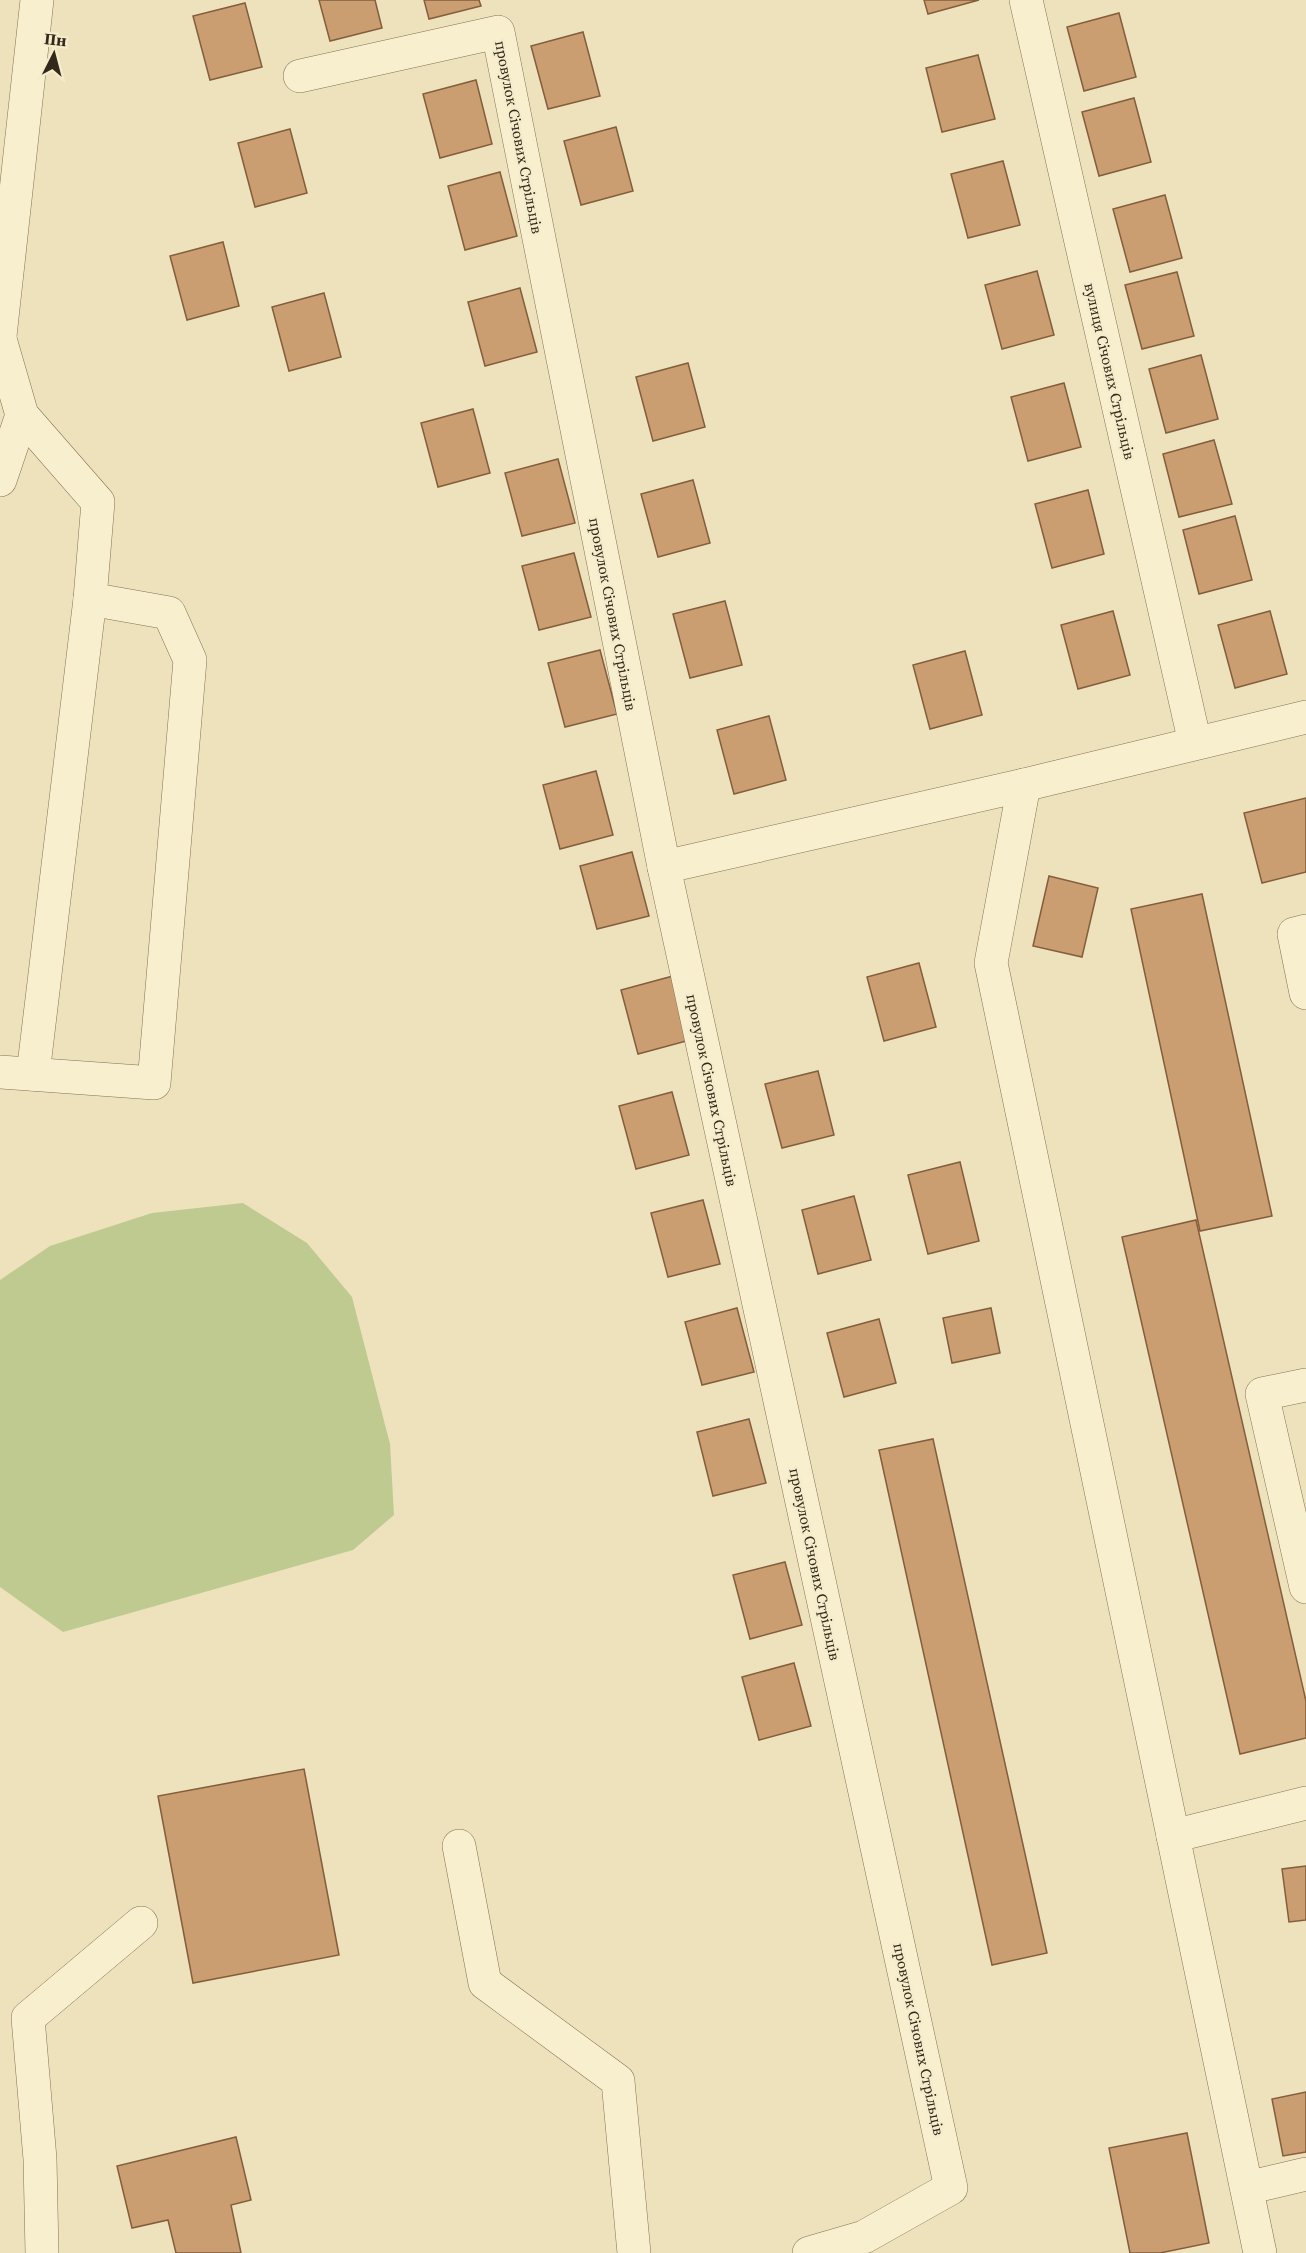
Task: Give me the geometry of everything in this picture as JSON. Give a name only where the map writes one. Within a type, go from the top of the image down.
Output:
[{"type":"street","points":[[33,1074],[90,598],[99,502],[22,415],[0,337],[37,0]]},
{"type":"street","name":"вулиця Січових Стрільців","points":[[1026,0],[1195,743]]},
{"type":"street","name":"провулок Січових Стрільців","points":[[300,76],[498,32],[664,867],[951,2188],[864,2236],[809,2253]]},
{"type":"street","points":[[0,480],[22,415]]},
{"type":"street","points":[[0,1072],[154,1083],[190,660],[169,613],[90,598]]},
{"type":"street","points":[[664,867],[1306,717]]},
{"type":"street","points":[[1024,784],[991,963],[1260,2253]]},
{"type":"street","points":[[1306,931],[1294,934],[1306,993]]},
{"type":"street","points":[[1306,1385],[1262,1394],[1306,1587]]},
{"type":"street","points":[[1173,1836],[1306,1803]]},
{"type":"street","points":[[459,1846],[485,1983],[618,2080],[634,2253]]},
{"type":"street","points":[[42,2253],[39,2159],[28,2018],[141,1923]]},
{"type":"street","points":[[1247,2188],[1306,2174]]},
{"type":"green space","points":[[243,1203],[307,1243],[352,1297],[390,1444],[394,1515],[353,1550],[63,1632],[0,1587],[0,1280],[50,1246],[152,1213]]},
{"type":"building","points":[[319,0],[375,0],[382,28],[330,41]]},
{"type":"building","points":[[424,0],[479,0],[481,6],[429,19]]},
{"type":"building","points":[[924,0],[979,0],[928,14]]},
{"type":"building","points":[[245,3],[262,67],[210,80],[193,16]]},
{"type":"building","points":[[1119,13],[1136,77],[1084,91],[1067,27]]},
{"type":"building","points":[[583,32],[600,96],[548,109],[531,46]]},
{"type":"building","points":[[978,55],[995,119],[942,132],[926,68]]},
{"type":"building","points":[[476,80],[492,144],[440,158],[423,94]]},
{"type":"building","points":[[1134,98],[1151,162],[1099,176],[1082,112]]},
{"type":"building","points":[[616,127],[633,191],[581,205],[564,141]]},
{"type":"building","points":[[290,129],[307,193],[255,207],[238,143]]},
{"type":"building","points":[[1003,161],[1020,225],[968,238],[951,174]]},
{"type":"building","points":[[500,172],[517,236],[465,250],[448,186]]},
{"type":"building","points":[[1165,195],[1182,258],[1130,272],[1113,209]]},
{"type":"building","points":[[223,242],[239,306],[187,320],[170,256]]},
{"type":"building","points":[[1037,271],[1054,335],[1002,349],[985,285]]},
{"type":"building","points":[[1177,272],[1194,336],[1142,349],[1125,285]]},
{"type":"building","points":[[520,288],[537,352],[485,366],[468,302]]},
{"type":"building","points":[[324,293],[341,357],[289,371],[272,307]]},
{"type":"building","points":[[1201,355],[1218,419],[1166,433],[1149,369]]},
{"type":"building","points":[[688,363],[705,427],[653,441],[636,377]]},
{"type":"building","points":[[1064,383],[1081,447],[1028,461],[1011,397]]},
{"type":"building","points":[[473,409],[490,473],[438,487],[421,423]]},
{"type":"building","points":[[1214,440],[1232,504],[1179,517],[1163,454]]},
{"type":"building","points":[[558,459],[575,523],[522,536],[505,473]]},
{"type":"building","points":[[693,480],[710,543],[658,557],[641,494]]},
{"type":"building","points":[[1088,490],[1104,554],[1052,568],[1035,504]]},
{"type":"building","points":[[1235,516],[1252,580],[1199,594],[1183,530]]},
{"type":"building","points":[[574,553],[591,617],[539,630],[522,566]]},
{"type":"building","points":[[725,601],[742,665],[690,678],[673,614]]},
{"type":"building","points":[[1113,611],[1130,675],[1078,689],[1061,625]]},
{"type":"building","points":[[1270,611],[1287,674],[1235,688],[1218,625]]},
{"type":"building","points":[[600,650],[617,714],[565,727],[548,663]]},
{"type":"building","points":[[965,651],[982,715],[930,729],[913,665]]},
{"type":"building","points":[[769,716],[786,780],[734,794],[717,730]]},
{"type":"building","points":[[596,771],[613,835],[560,849],[543,785]]},
{"type":"building","points":[[1306,798],[1306,872],[1262,883],[1244,813]]},
{"type":"building","points":[[632,852],[649,916],[597,929],[580,866]]},
{"type":"building","points":[[1049,876],[1098,888],[1082,957],[1033,946]]},
{"type":"building","points":[[1202,894],[1272,1216],[1200,1231],[1131,909]]},
{"type":"building","points":[[919,963],[936,1027],[884,1041],[867,977]]},
{"type":"building","points":[[673,976],[690,1040],[638,1054],[621,990]]},
{"type":"building","points":[[818,1071],[834,1135],[782,1148],[765,1084]]},
{"type":"building","points":[[672,1092],[689,1155],[636,1169],[619,1106]]},
{"type":"building","points":[[960,1162],[979,1241],[928,1254],[908,1175]]},
{"type":"building","points":[[854,1196],[871,1260],[818,1274],[802,1210]]},
{"type":"building","points":[[703,1200],[720,1264],[668,1277],[651,1213]]},
{"type":"building","points":[[1196,1220],[1306,1701],[1306,1738],[1240,1754],[1122,1237]]},
{"type":"building","points":[[737,1308],[754,1372],[702,1385],[685,1322]]},
{"type":"building","points":[[991,1308],[1000,1353],[952,1363],[943,1318]]},
{"type":"building","points":[[879,1319],[896,1383],[844,1397],[827,1333]]},
{"type":"building","points":[[749,1419],[766,1483],[713,1496],[697,1432]]},
{"type":"building","points":[[933,1439],[1047,1953],[992,1965],[879,1450]]},
{"type":"building","points":[[785,1562],[802,1625],[750,1639],[733,1575]]},
{"type":"building","points":[[794,1663],[811,1726],[759,1740],[742,1677]]},
{"type":"building","points":[[304,1769],[339,1955],[193,1983],[158,1796]]},
{"type":"building","points":[[1306,1866],[1306,1920],[1289,1922],[1282,1869]]},
{"type":"building","points":[[1306,2092],[1306,2152],[1283,2156],[1272,2099]]},
{"type":"building","points":[[1187,2133],[1209,2243],[1160,2253],[1130,2253],[1109,2148]]},
{"type":"building","points":[[236,2137],[251,2200],[231,2205],[241,2253],[176,2253],[168,2220],[132,2228],[117,2166]]}]
